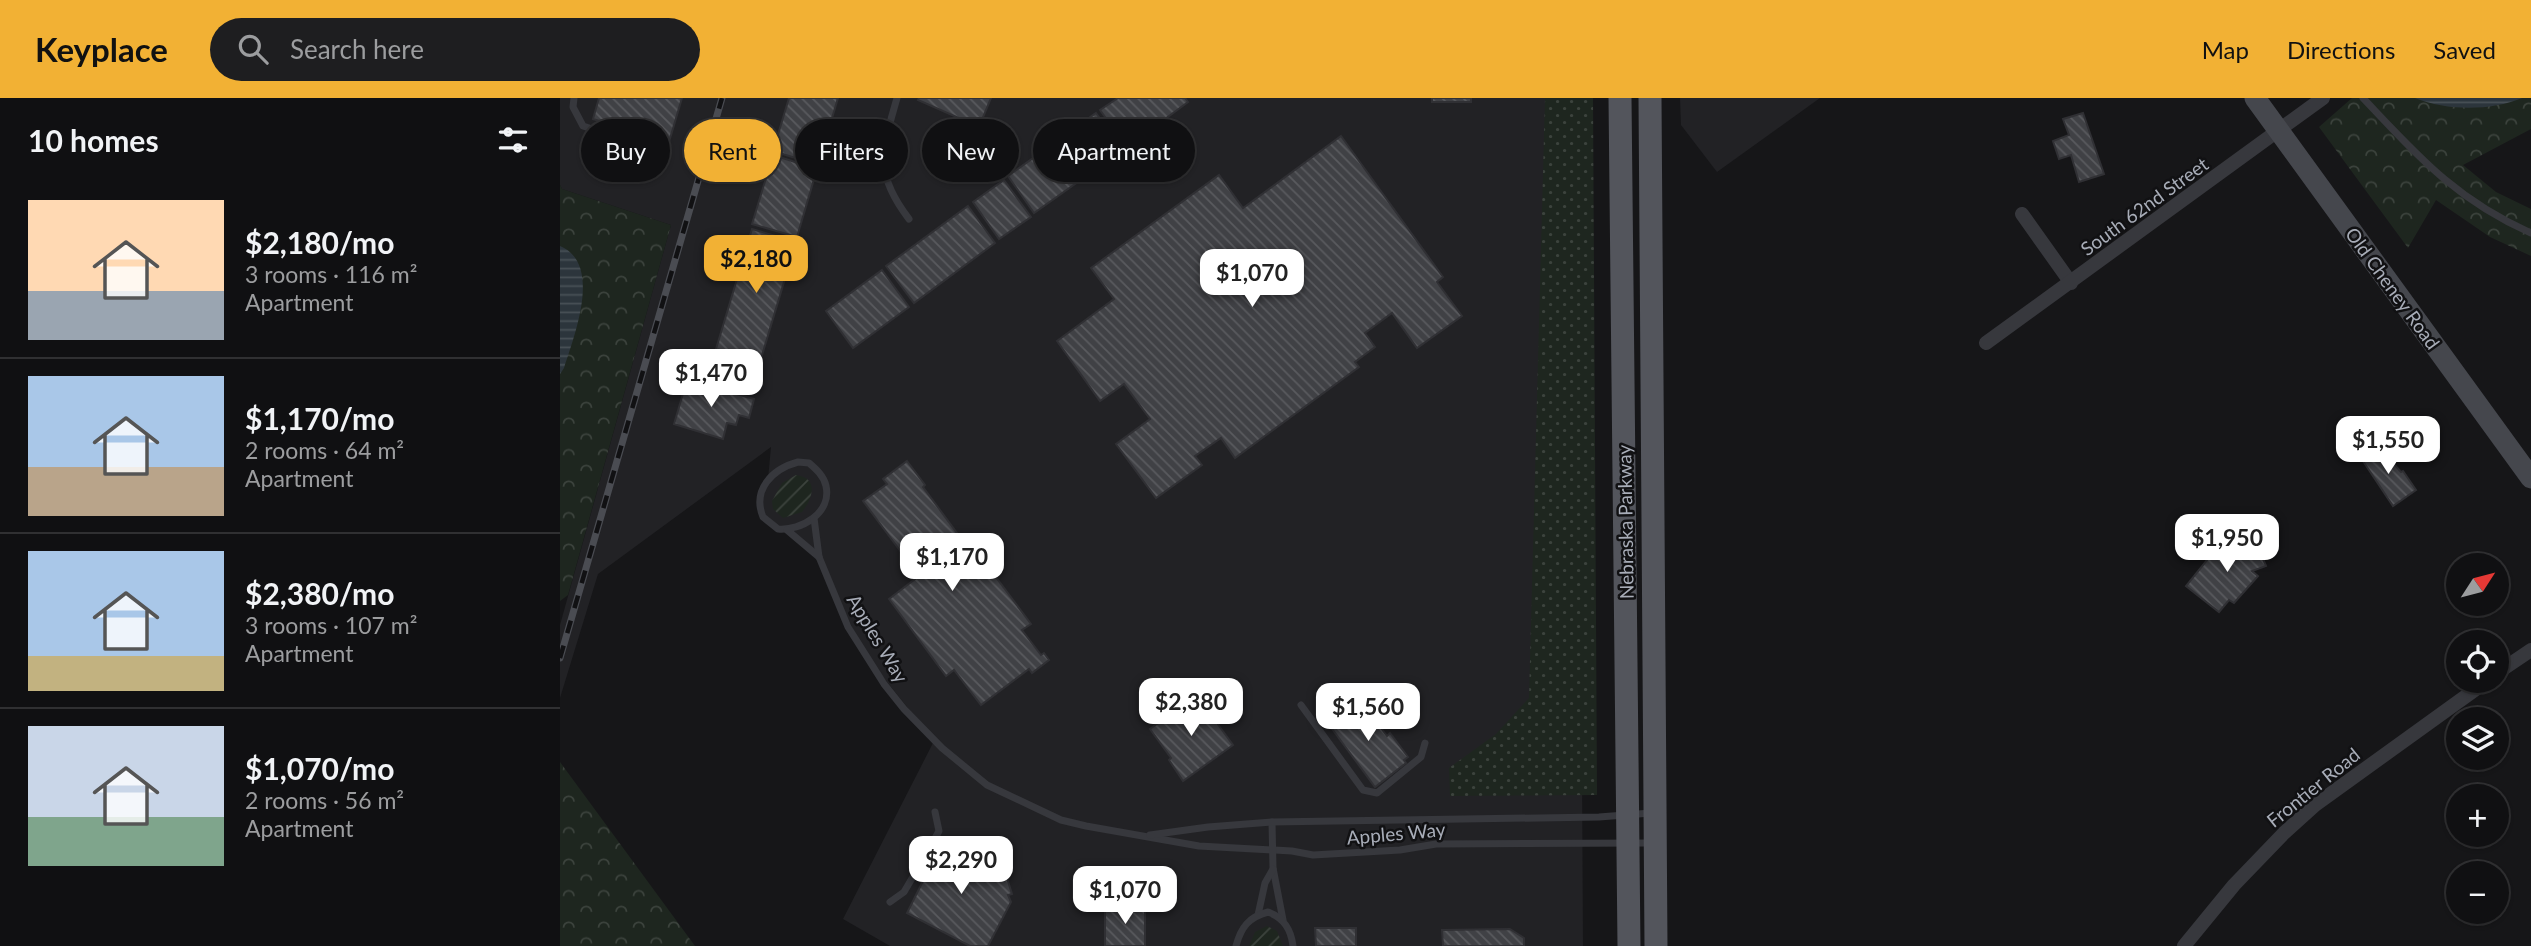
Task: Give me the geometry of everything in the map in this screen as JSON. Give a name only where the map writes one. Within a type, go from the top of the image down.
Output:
[{"type":"main road","name":"Nebraska Parkway","points":[[1620,98],[1629,946]]},
{"type":"main road","name":"Nebraska Parkway","points":[[1650,98],[1656,946]]},
{"type":"main road","name":"Old Cheney Road","points":[[2255,98],[2531,478]]},
{"type":"street","name":"South 62nd Street","points":[[1986,343],[2323,98]]},
{"type":"street","points":[[2022,214],[2071,283]]},
{"type":"street","points":[[2509,665],[2531,649]]},
{"type":"street","name":"Frontier Road","points":[[2184,946],[2234,885],[2315,805],[2470,693]]},
{"type":"lane","points":[[574,98],[573,107],[581,122]]},
{"type":"lane","points":[[897,98],[883,159],[890,192],[909,219]]},
{"type":"lane","points":[[2363,98],[2452,187],[2480,207],[2531,233]]},
{"type":"lane","points":[[798,462],[809,463],[821,474],[826,485],[826,496],[814,518],[798,528],[788,530],[778,529],[763,517],[759,503],[764,486],[775,471],[798,462]]},
{"type":"lane","name":"Apples Way","points":[[814,518],[819,557],[848,627],[884,684],[925,732],[988,785],[1061,820],[1199,846],[1313,855],[1400,850],[1436,844],[1654,843]]},
{"type":"lane","name":"Apples Way","points":[[788,530],[819,557]]},
{"type":"lane","points":[[1301,705],[1363,790],[1377,793],[1421,757],[1424,743]]},
{"type":"lane","points":[[928,851],[939,831],[935,812]]},
{"type":"lane","name":"Apples Way","points":[[1142,836],[1272,822],[1599,817],[1654,813]]},
{"type":"lane","points":[[1272,822],[1273,868],[1283,920],[1293,946]]},
{"type":"lane","points":[[890,902],[904,892],[921,863]]},
{"type":"lane","points":[[1258,915],[1265,883],[1273,868]]},
{"type":"lane","points":[[1236,946],[1245,923],[1258,915],[1268,912],[1283,920]]},
{"type":"shaded area","points":[[560,98],[1566,98],[1579,217],[1583,946],[890,946],[843,919],[934,741],[864,653],[819,557],[788,530],[778,529],[760,510],[768,479],[771,447],[598,574],[560,698],[560,625],[671,225],[562,189]]},
{"type":"shaded area","points":[[1680,98],[1820,98],[1717,172],[1681,125]]},
{"type":"shaded area","points":[[2415,98],[2522,98],[2497,105],[2469,108],[2441,105]]},
{"type":"shaded area","points":[[560,246],[573,255],[580,268],[583,284],[574,338],[560,374]]},
{"type":"green space","points":[[1545,98],[1593,98],[1597,795],[1450,796],[1449,768],[1496,734],[1529,698]]},
{"type":"green space","points":[[2352,98],[2531,98],[2531,129],[2463,165],[2496,192],[2531,209],[2531,256],[2490,237],[2436,200],[2408,248],[2319,127]]},
{"type":"green space","points":[[560,185],[562,189],[671,225],[568,595],[560,601]]},
{"type":"green space","points":[[796,475],[811,484],[811,495],[802,512],[783,518],[773,509],[772,501],[782,483]]},
{"type":"green space","points":[[560,762],[695,946],[560,946]]},
{"type":"green space","points":[[1267,926],[1277,931],[1283,946],[1249,946],[1255,932]]},
{"type":"building","points":[[599,98],[682,98],[670,139],[670,119],[593,119]]},
{"type":"building","points":[[789,98],[838,98],[832,119],[795,119],[795,158],[781,153],[781,124]]},
{"type":"building","points":[[991,98],[982,119],[961,119],[918,100]]},
{"type":"building","points":[[1118,98],[1185,98],[1188,102],[1165,119],[1107,119],[1100,110]]},
{"type":"building","points":[[1432,98],[1471,98],[1471,102],[1432,102]]},
{"type":"building","points":[[1096,113],[1100,119],[1088,119]]},
{"type":"building","points":[[2083,113],[2104,174],[2079,182],[2071,155],[2059,159],[2053,141],[2069,135],[2063,119]]},
{"type":"building","points":[[1341,136],[1443,277],[1437,282],[1462,316],[1417,348],[1392,313],[1365,333],[1375,347],[1355,362],[1359,367],[1235,458],[1221,438],[1195,456],[1202,465],[1156,498],[1116,444],[1150,419],[1124,384],[1100,401],[1057,341],[1114,299],[1091,268],[1219,175],[1243,208]]},
{"type":"building","points":[[781,158],[795,162],[795,182],[813,182],[797,237],[752,224],[765,182],[781,182]]},
{"type":"building","points":[[1033,158],[1033,182],[1078,182],[1034,213],[1012,182],[1019,182],[1019,168]]},
{"type":"building","points":[[1001,182],[1005,182],[1031,217],[999,239],[973,202]]},
{"type":"building","points":[[968,206],[995,243],[914,303],[886,266]]},
{"type":"building","points":[[752,229],[796,242],[760,362],[716,349]]},
{"type":"building","points":[[882,270],[909,307],[853,348],[826,311]]},
{"type":"building","points":[[687,380],[754,399],[749,418],[739,415],[736,425],[727,423],[723,439],[674,424]]},
{"type":"building","points":[[2378,446],[2401,472],[2403,471],[2416,490],[2393,506],[2361,458]]},
{"type":"building","points":[[907,461],[988,575],[992,572],[1031,624],[1022,630],[1041,655],[1044,653],[1049,660],[1032,673],[1029,669],[981,705],[954,670],[946,676],[889,599],[919,576],[863,501],[887,484],[883,479]]},
{"type":"building","points":[[2255,539],[2266,566],[2252,571],[2258,576],[2234,603],[2229,600],[2219,612],[2186,586],[2220,544],[2228,550]]},
{"type":"building","points":[[1359,698],[1387,736],[1390,733],[1408,757],[1404,760],[1406,763],[1375,787],[1327,722]]},
{"type":"building","points":[[1200,700],[1233,745],[1183,781],[1169,760],[1171,758],[1150,729],[1169,715],[1166,711],[1178,702],[1185,711]]},
{"type":"building","points":[[945,842],[1000,871],[1002,877],[1006,875],[1012,894],[1008,895],[1011,902],[988,946],[970,946],[907,913],[930,867],[914,859],[920,847],[937,856]]},
{"type":"building","points":[[1124,903],[1140,903],[1140,908],[1145,908],[1145,946],[1105,946],[1105,907],[1122,907]]},
{"type":"building","points":[[1315,928],[1356,928],[1356,946],[1316,946]]},
{"type":"building","points":[[1510,929],[1524,938],[1524,946],[1443,946],[1442,930]]},
{"type":"railway","points":[[560,658],[722,98]]}]
